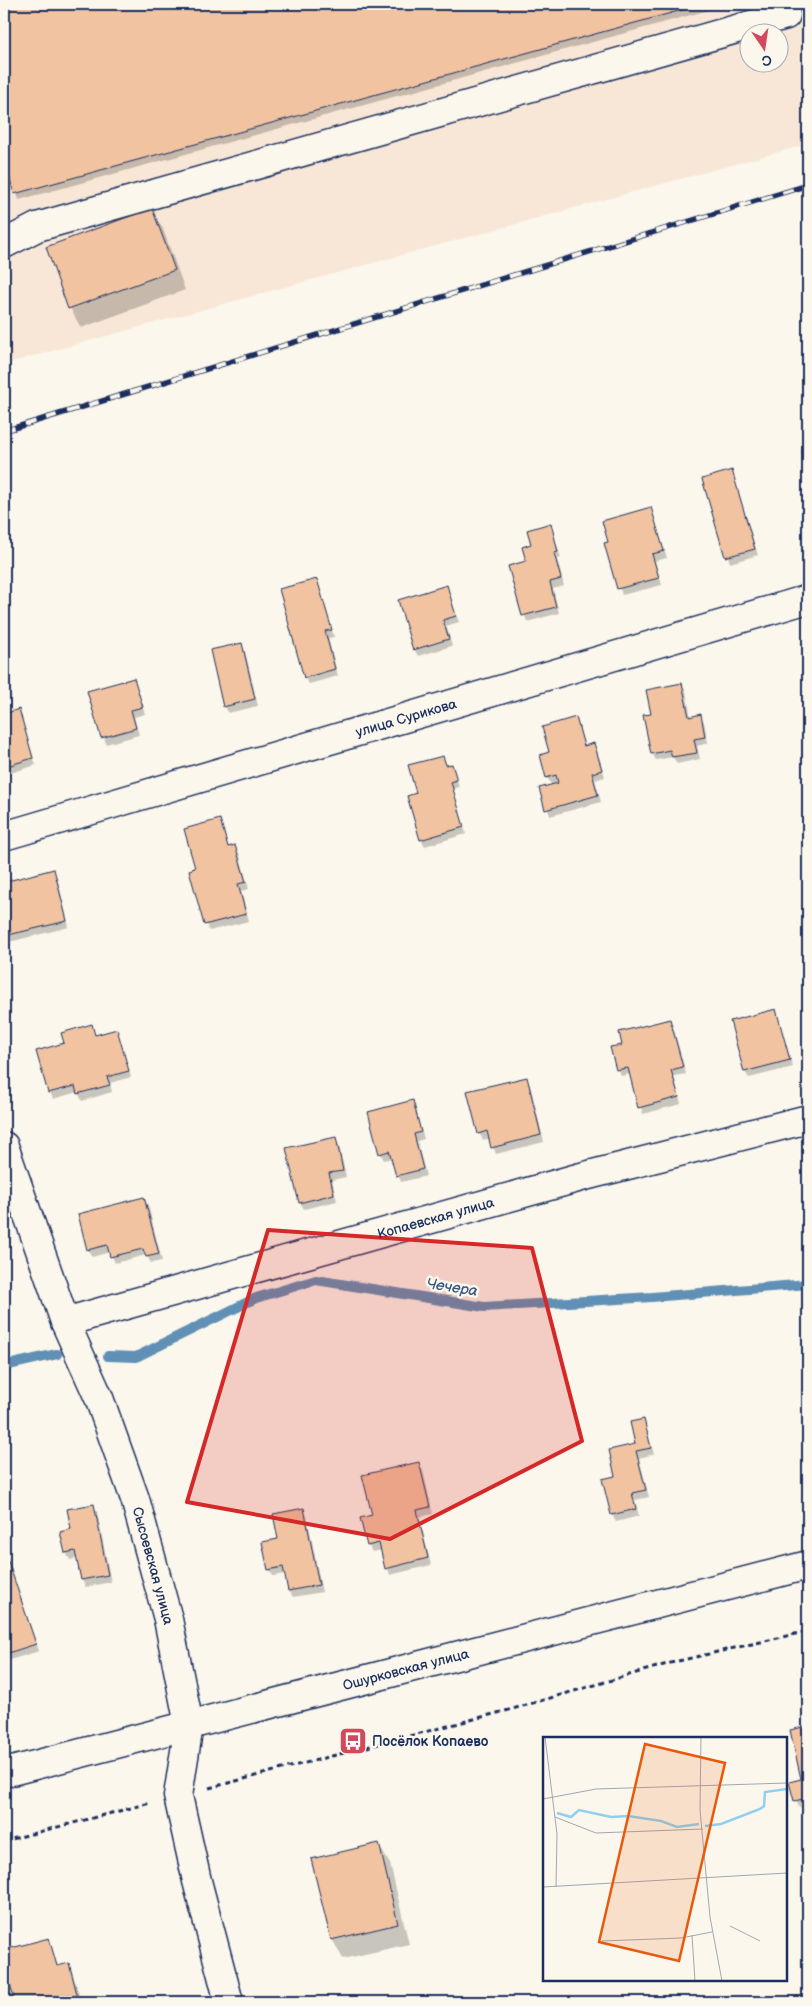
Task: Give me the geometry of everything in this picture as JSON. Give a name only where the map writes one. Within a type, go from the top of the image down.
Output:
[{"type":"street","points":[[4,244],[37,227],[786,15]]},
{"type":"street","name":"улица Сурикова","points":[[4,836],[808,600]]},
{"type":"street","name":"Копаевская улица","points":[[64,1322],[582,1177],[808,1119]]},
{"type":"street","name":"Сысоевская улица","points":[[4,1146],[64,1322],[99,1398],[135,1499],[168,1619],[189,1725],[178,1796],[197,1881],[229,2002]]},
{"type":"street","name":"Ошурковская улица","points":[[4,1773],[808,1566]]},
{"type":"path","points":[[4,1841],[509,1710],[674,1662],[808,1631]]},
{"type":"highlighted area","points":[[268,1230],[532,1248],[582,1441],[390,1539],[187,1502]]},
{"type":"shaded area","points":[[4,4],[808,4],[808,144],[4,364]]},
{"type":"building","points":[[4,4],[704,4],[14,194],[4,156]]},
{"type":"building","points":[[152,208],[175,270],[68,309],[46,247]]},
{"type":"building","points":[[808,449],[808,470],[802,451]]},
{"type":"building","points":[[732,470],[755,549],[725,557],[702,479]]},
{"type":"building","points":[[651,507],[664,551],[652,554],[659,578],[617,589],[604,543],[608,542],[602,521]]},
{"type":"building","points":[[551,523],[558,552],[554,553],[561,579],[550,582],[556,607],[522,616],[508,566],[526,561],[522,547],[531,544],[527,530]]},
{"type":"building","points":[[317,579],[332,630],[325,631],[335,669],[304,678],[279,589]]},
{"type":"building","points":[[447,585],[456,616],[443,620],[449,639],[413,650],[398,600]]},
{"type":"building","points":[[242,643],[255,699],[223,707],[210,650]]},
{"type":"building","points":[[134,678],[143,707],[131,710],[136,728],[101,738],[87,691]]},
{"type":"building","points":[[682,683],[689,717],[701,714],[705,737],[694,739],[697,753],[672,757],[670,750],[651,754],[643,715],[651,714],[646,690]]},
{"type":"building","points":[[19,709],[33,758],[4,767],[4,714]]},
{"type":"building","points":[[576,717],[584,746],[594,743],[602,770],[592,773],[598,795],[545,810],[539,788],[558,783],[556,775],[546,778],[540,755],[549,752],[542,727]]},
{"type":"building","points":[[443,756],[446,765],[452,764],[457,780],[451,782],[464,827],[420,840],[407,796],[416,793],[408,765]]},
{"type":"building","points":[[220,819],[228,847],[235,845],[246,882],[238,884],[246,914],[204,925],[189,870],[195,868],[184,829]]},
{"type":"building","points":[[54,869],[67,921],[4,936],[4,882]]},
{"type":"building","points":[[776,1009],[790,1060],[744,1072],[730,1021]]},
{"type":"building","points":[[670,1019],[683,1067],[671,1070],[679,1097],[638,1108],[628,1068],[616,1070],[610,1047],[622,1045],[619,1032]]},
{"type":"building","points":[[92,1024],[95,1035],[117,1029],[129,1071],[107,1077],[110,1085],[77,1094],[75,1086],[48,1093],[36,1051],[64,1043],[61,1033]]},
{"type":"building","points":[[527,1077],[541,1135],[491,1148],[487,1131],[478,1134],[467,1091]]},
{"type":"building","points":[[413,1100],[421,1132],[414,1134],[423,1169],[396,1176],[389,1151],[379,1154],[368,1112]]},
{"type":"building","points":[[336,1137],[343,1171],[329,1173],[334,1194],[299,1203],[286,1148]]},
{"type":"building","points":[[144,1197],[159,1254],[146,1257],[143,1249],[110,1257],[107,1245],[87,1250],[78,1214]]},
{"type":"building","points":[[644,1419],[651,1448],[636,1451],[646,1490],[632,1493],[636,1509],[611,1515],[602,1479],[615,1476],[609,1450],[635,1444],[630,1422]]},
{"type":"building","points":[[419,1462],[430,1507],[417,1510],[428,1558],[385,1569],[379,1543],[367,1546],[360,1518],[372,1515],[362,1475]]},
{"type":"building","points":[[94,1504],[108,1575],[81,1580],[75,1551],[65,1553],[60,1532],[71,1529],[67,1509]]},
{"type":"building","points":[[304,1508],[319,1585],[288,1591],[283,1567],[268,1570],[262,1542],[278,1539],[273,1514]]},
{"type":"building","points":[[4,1549],[36,1644],[5,1654],[4,1650]]},
{"type":"building","points":[[808,1726],[808,1798],[794,1801],[789,1782],[801,1779],[790,1730]]},
{"type":"building","points":[[379,1843],[398,1924],[331,1940],[311,1859]]},
{"type":"building","points":[[49,1938],[57,1966],[69,1963],[78,1998],[62,2002],[15,2002],[4,1962],[4,1950]]},
{"type":"waterway","name":"Чечера","points":[[108,1356],[136,1357],[256,1298],[316,1280],[484,1307],[652,1297],[808,1284]]},
{"type":"waterway","name":"Чечера","points":[[4,1366],[57,1354]]},
{"type":"railway","points":[[4,431],[808,185]]},
{"type":"place","name":"Посёлок Копаево","points":[[353,1741]]}]
